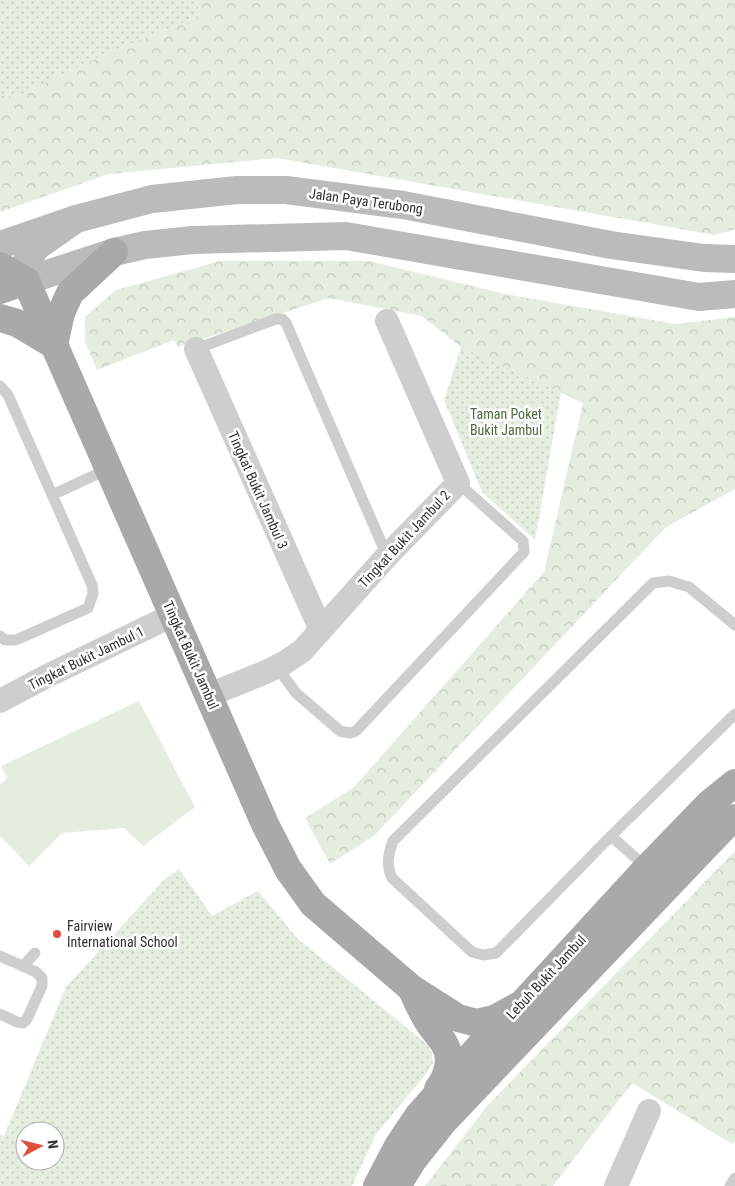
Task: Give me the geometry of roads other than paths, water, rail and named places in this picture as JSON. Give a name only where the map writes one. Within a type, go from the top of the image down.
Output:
[{"type":"main road","name":"Jalan Paya Terubong","points":[[0,245],[76,219],[152,199],[237,190],[286,190],[403,205],[611,245],[704,258],[735,259]]},
{"type":"main road","points":[[26,281],[26,262],[36,247],[76,219]]},
{"type":"main road","points":[[0,290],[114,252],[145,245],[193,240],[346,236],[699,297],[735,294]]},
{"type":"main road","points":[[0,318],[17,322],[54,345],[61,313],[70,293],[114,252]]},
{"type":"main road","points":[[0,266],[26,281]]},
{"type":"main road","name":"Tingkat Bukit Jambul","points":[[26,281],[265,824],[288,869],[313,904],[411,988]]},
{"type":"main road","name":"Lebuh Bukit Jambul","points":[[377,1186],[398,1146],[418,1116],[479,1047],[522,1004],[647,868],[709,804],[735,783]]},
{"type":"main road","name":"Lebuh Bukit Jambul","points":[[397,1186],[444,1121],[735,818]]},
{"type":"main road","points":[[411,988],[458,1018],[477,1023],[494,1020],[522,1004]]},
{"type":"main road","points":[[411,988],[428,1022],[446,1046],[449,1059],[448,1070],[443,1082],[418,1116]]},
{"type":"street","name":"Tingkat Bukit Jambul 2","points":[[209,695],[277,667],[302,651],[387,556],[458,483],[387,321]]},
{"type":"street","name":"Tingkat Bukit Jambul 3","points":[[196,349],[320,630]]},
{"type":"street","name":"Tingkat Bukit Jambul 1","points":[[0,701],[173,615]]},
{"type":"street","points":[[616,1186],[649,1110]]},
{"type":"lane","points":[[196,349],[276,319],[282,319],[286,323],[387,556]]},
{"type":"lane","points":[[0,386],[8,395],[92,586],[93,594],[88,608],[16,640],[5,640],[0,636]]},
{"type":"lane","points":[[52,495],[108,469]]},
{"type":"lane","points":[[277,667],[296,693],[340,731],[350,733],[356,731],[524,552],[523,541],[458,483]]},
{"type":"lane","points":[[735,625],[689,587],[669,581],[654,583],[393,841],[388,855],[388,870],[392,878],[472,952],[483,955],[496,953],[735,714]]},
{"type":"lane","points":[[611,836],[647,868]]},
{"type":"lane","points":[[23,966],[35,953]]},
{"type":"lane","points":[[0,956],[36,972],[42,978],[42,986],[27,1019],[23,1023],[0,1014]]},
{"type":"lane","points":[[730,1186],[735,1178]]},
{"type":"place","name":"Fairview International School","points":[[57,934]]},
{"type":"park label","name":"Taman Poket Bukit Jambul","points":[[506,422]]}]
